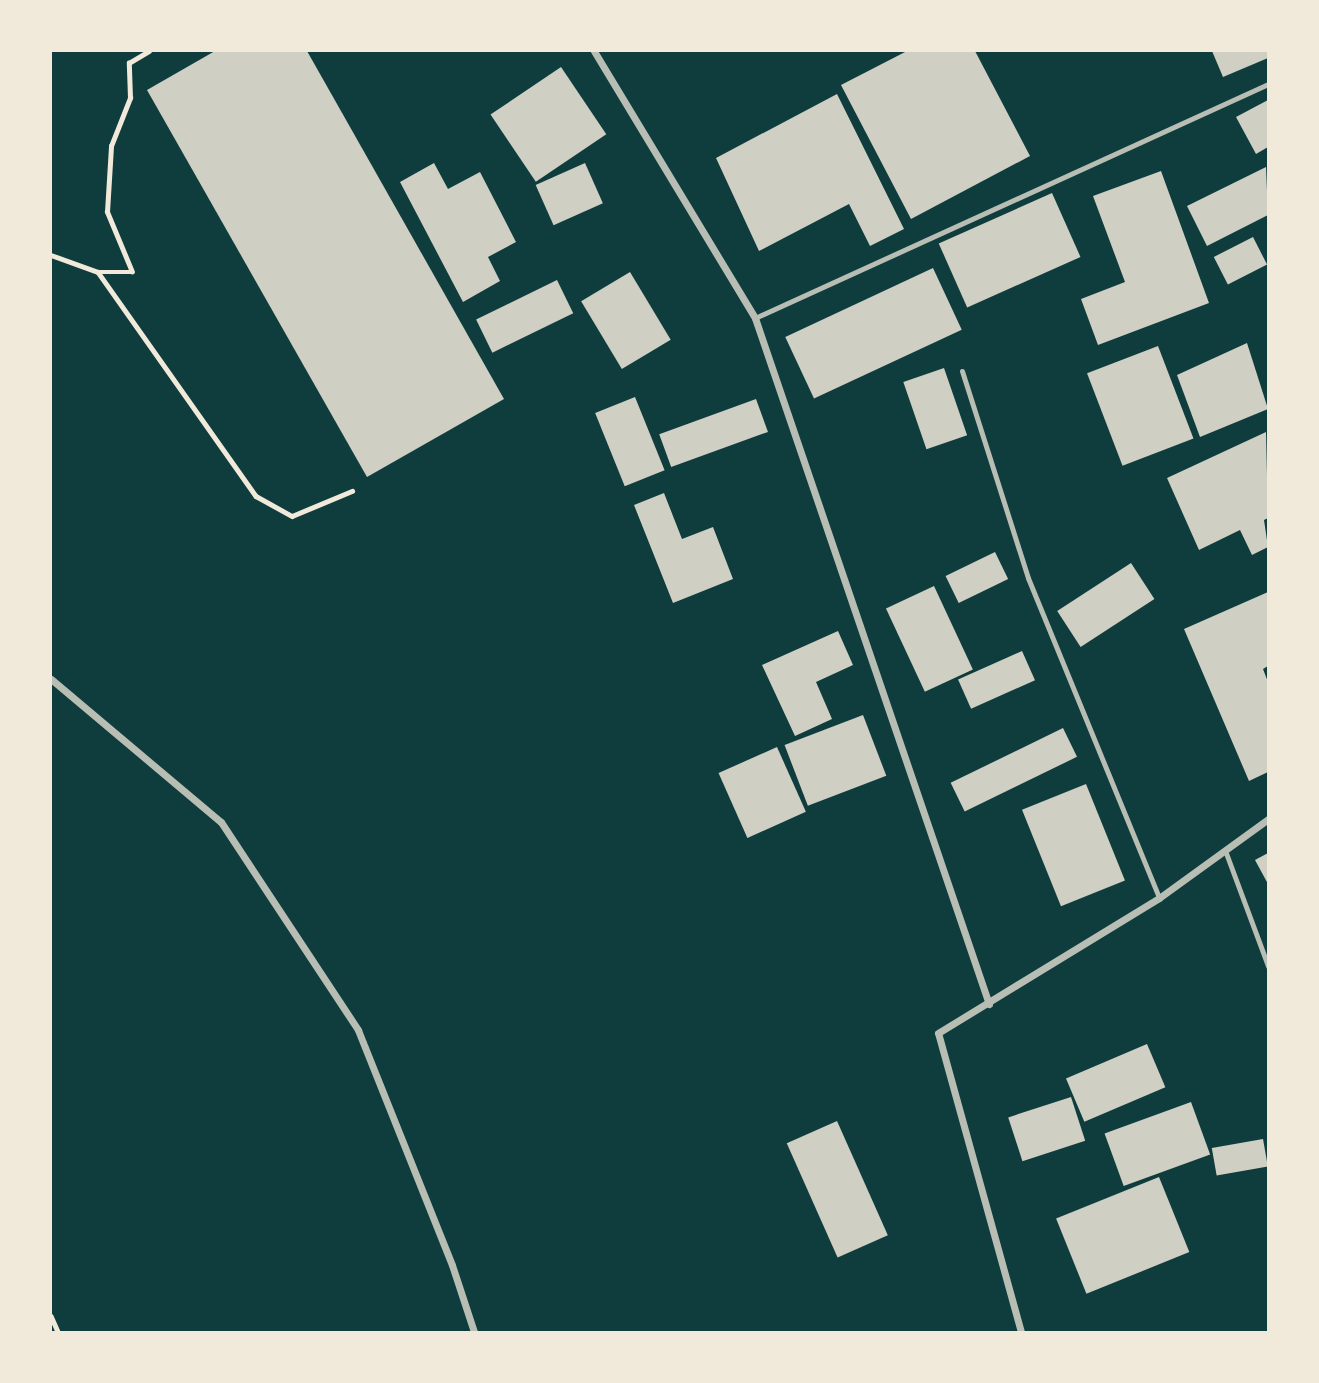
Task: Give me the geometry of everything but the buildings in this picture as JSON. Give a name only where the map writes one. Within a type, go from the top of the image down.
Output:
[{"type":"street","points":[[594,51],[755,318],[989,1004]]},
{"type":"street","points":[[51,679],[221,822],[358,1030],[452,1265],[474,1332]]},
{"type":"street","points":[[1021,1332],[938,1032],[989,1004],[1160,898],[1226,853],[1268,819]]},
{"type":"lane","points":[[755,318],[1268,84]]},
{"type":"lane","points":[[962,371],[1028,578],[1160,898]]},
{"type":"lane","points":[[1226,853],[1268,966]]},
{"type":"path","points":[[51,256],[98,272],[132,272],[107,212],[111,145],[130,98],[128,63],[149,51]]},
{"type":"path","points":[[98,272],[256,496],[292,516],[352,491]]},
{"type":"path","points":[[51,1316],[58,1332]]}]
